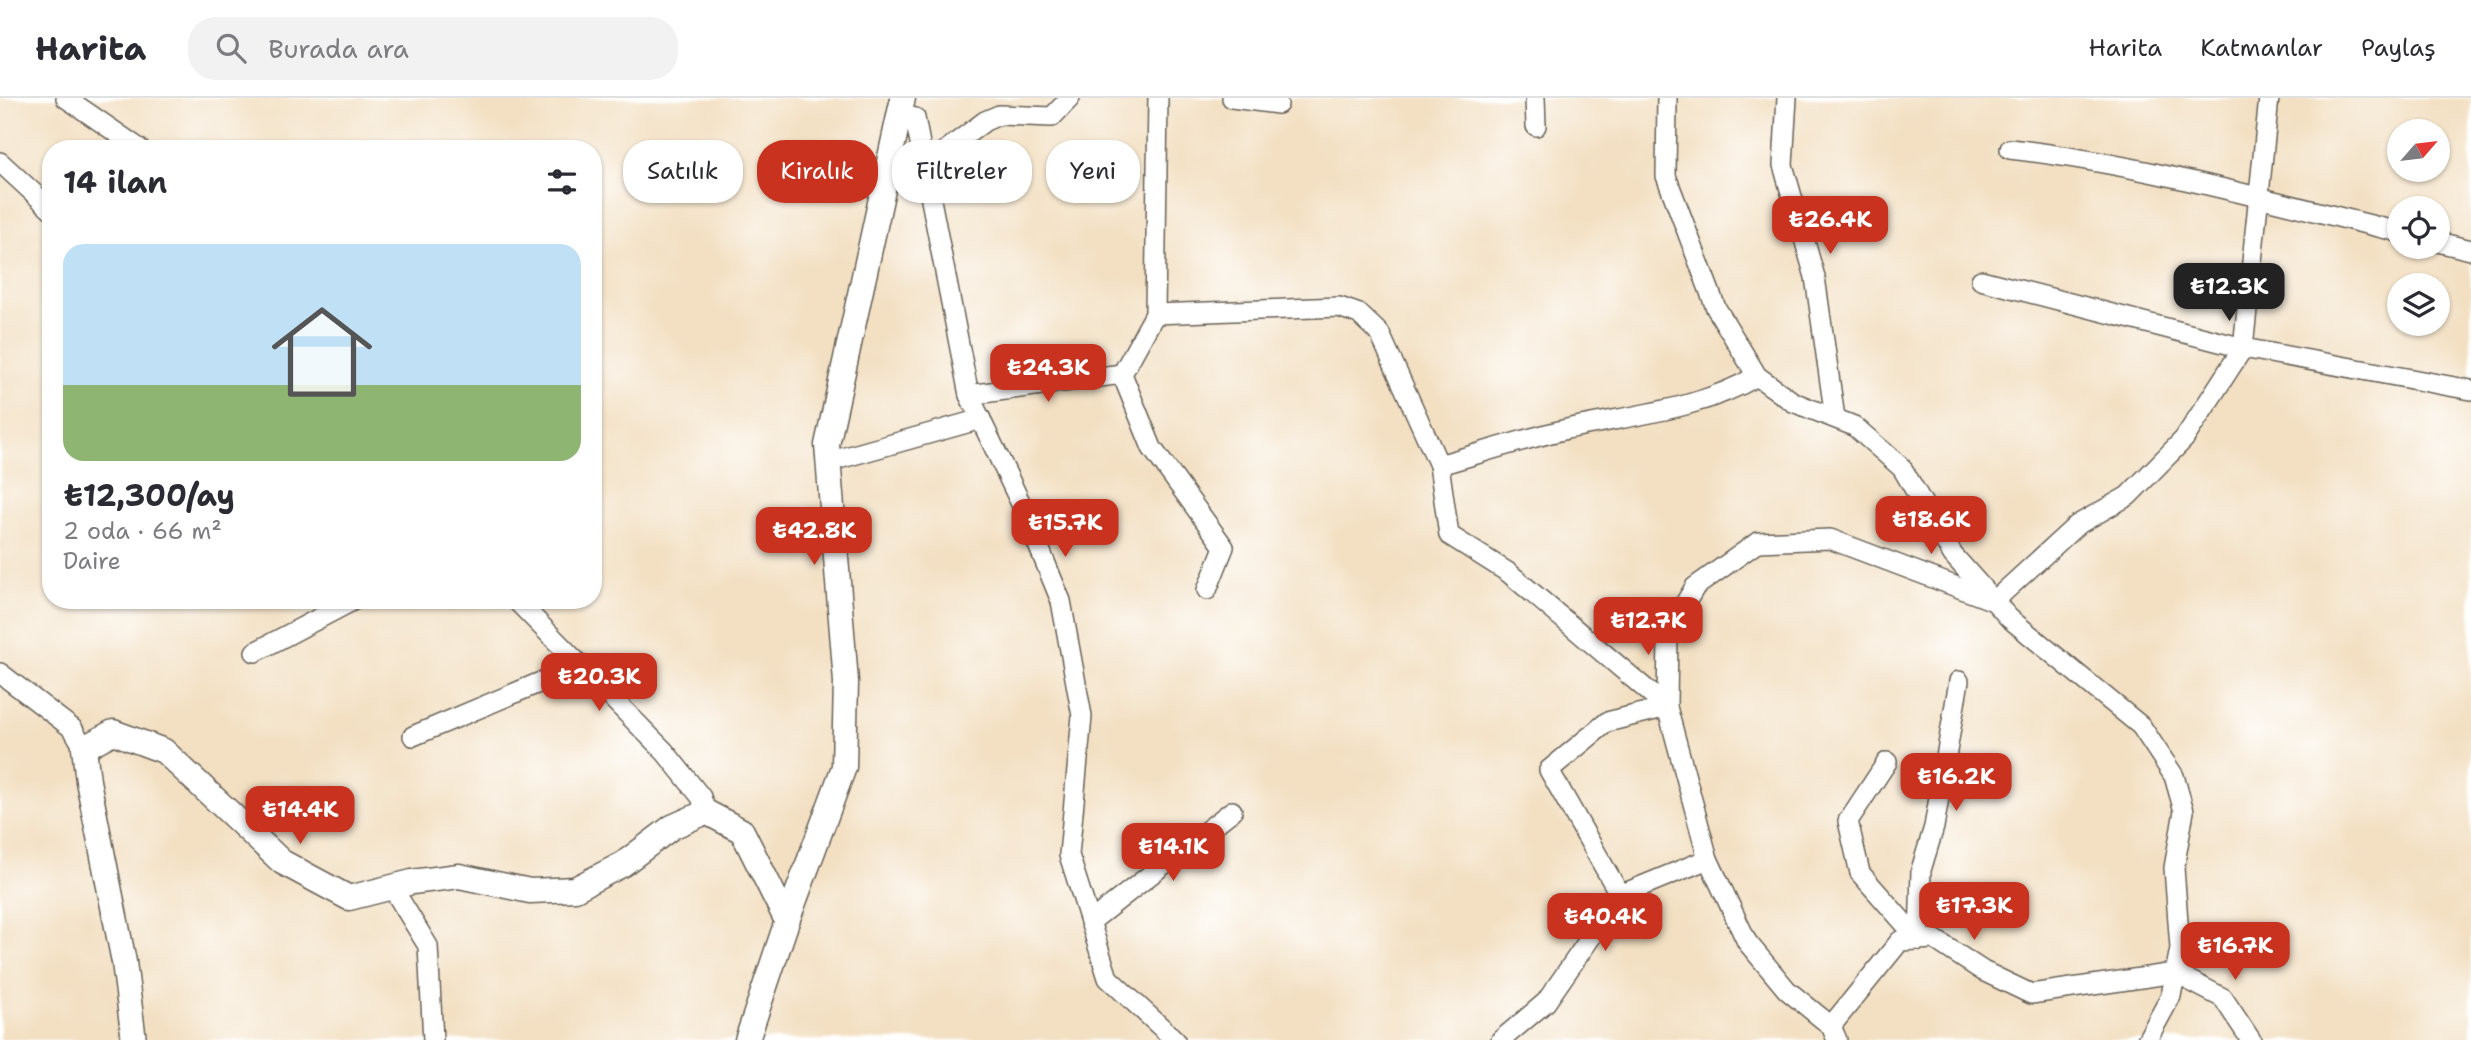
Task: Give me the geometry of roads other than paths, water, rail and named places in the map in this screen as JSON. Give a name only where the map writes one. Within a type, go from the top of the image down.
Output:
[{"type":"street","points":[[66,98],[127,140]]},
{"type":"street","points":[[960,140],[985,121],[999,115],[1052,117],[1070,98]]},
{"type":"street","points":[[1122,374],[1155,314],[1158,98]]},
{"type":"street","points":[[1232,98],[1278,104]]},
{"type":"street","points":[[1535,98],[1536,126]]},
{"type":"street","points":[[1667,98],[1666,176],[1716,308],[1757,376],[1793,402],[1854,426],[1902,468],[1953,555],[2009,618],[2141,726],[2174,776],[2184,811],[2174,868],[2180,948],[2172,996],[2147,1040]]},
{"type":"street","points":[[1787,98],[1783,165],[1815,277],[1835,418]]},
{"type":"street","points":[[1994,601],[2077,525],[2128,496],[2184,439],[2243,348],[2269,98]]},
{"type":"street","points":[[747,1040],[787,921],[844,767],[846,682],[827,444],[901,106],[915,118],[920,140]]},
{"type":"street","points":[[2011,149],[2070,156],[2387,229]]},
{"type":"street","points":[[0,162],[42,201]]},
{"type":"street","points":[[932,203],[969,395],[1023,508],[1061,601],[1082,716],[1069,855],[1108,978],[1175,1040]]},
{"type":"street","points":[[2450,245],[2471,250]]},
{"type":"street","points":[[1981,280],[2243,348],[2471,390]]},
{"type":"street","points":[[1155,314],[1339,307],[1359,314],[1380,334],[1438,465],[1449,535],[1509,573],[1667,707]]},
{"type":"street","points":[[969,395],[1122,374]]},
{"type":"street","points":[[1122,374],[1152,447],[1224,547],[1207,590]]},
{"type":"street","points":[[1438,465],[1568,429],[1622,420],[1717,395],[1740,387],[1757,376]]},
{"type":"street","points":[[828,462],[981,419]]},
{"type":"street","points":[[1994,601],[1830,539],[1758,542],[1695,587],[1668,632],[1667,707],[1708,859],[1747,942],[1787,990],[1834,1033],[1900,941],[1934,939],[1983,971],[2031,995],[2175,973],[2223,998],[2251,1040]]},
{"type":"street","points":[[255,652],[337,609]]},
{"type":"street","points":[[525,609],[665,752],[701,797],[705,812],[742,831],[787,921]]},
{"type":"street","points":[[413,736],[581,665]]},
{"type":"street","points":[[0,673],[72,729],[84,748],[88,781],[124,962],[134,1040]]},
{"type":"street","points":[[1919,940],[1922,870],[1934,827],[1959,681]]},
{"type":"street","points":[[1620,895],[1549,770],[1607,722],[1667,707]]},
{"type":"street","points":[[84,748],[113,732],[164,751],[282,862],[349,898],[392,887],[458,876],[530,891],[575,889],[623,864],[672,827],[705,812]]},
{"type":"street","points":[[1886,762],[1848,821],[1860,873],[1919,940]]},
{"type":"street","points":[[1090,922],[1232,811]]},
{"type":"street","points":[[1501,1040],[1546,1002],[1620,895],[1708,859]]},
{"type":"street","points":[[392,887],[428,947],[433,1040]]}]
